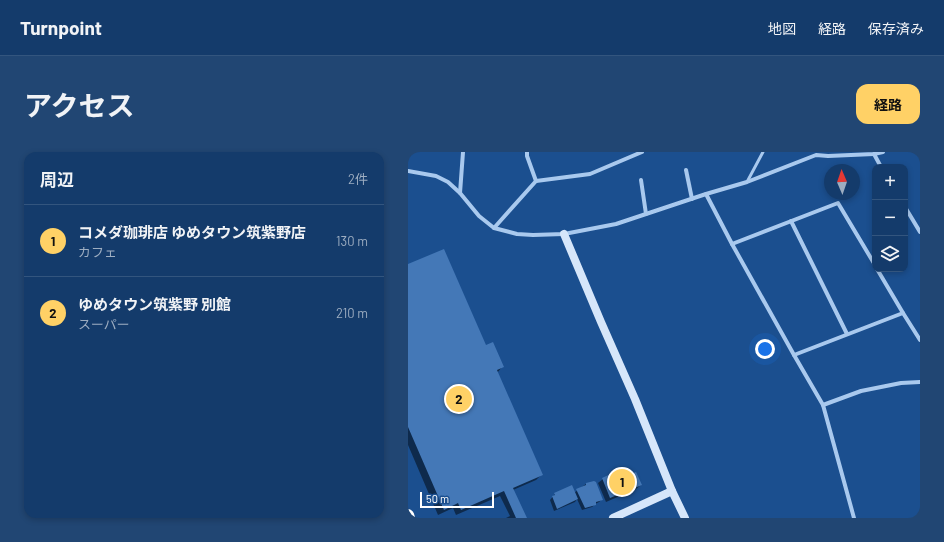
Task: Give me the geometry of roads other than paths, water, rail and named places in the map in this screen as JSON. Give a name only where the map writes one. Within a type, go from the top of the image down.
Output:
[{"type":"street","points":[[460,193],[463,152]]},
{"type":"street","points":[[527,152],[536,181]]},
{"type":"street","points":[[494,228],[536,181],[590,174],[640,152]]},
{"type":"street","points":[[408,171],[442,178],[460,193],[479,216],[494,228],[517,234],[564,234],[616,224],[747,182],[815,154],[828,156],[874,154],[883,152]]},
{"type":"street","points":[[874,154],[879,164]]},
{"type":"street","points":[[686,170],[692,199]]},
{"type":"street","points":[[641,180],[646,214]]},
{"type":"street","points":[[706,194],[794,356],[823,405],[854,518]]},
{"type":"street","points":[[732,244],[838,203],[872,260]]},
{"type":"street","points":[[908,212],[920,232]]},
{"type":"street","points":[[790,221],[847,334]]},
{"type":"street","points":[[564,234],[635,399],[672,491],[685,518]]},
{"type":"street","points":[[879,272],[920,340]]},
{"type":"street","points":[[794,356],[903,313]]},
{"type":"street","points":[[823,405],[861,391],[901,383],[920,382]]},
{"type":"street","points":[[613,518],[672,491]]},
{"type":"lane","points":[[747,182],[763,152]]},
{"type":"place","name":"ゆめタウン筑紫野 別館","points":[[459,399]]},
{"type":"place","name":"コメダ珈琲店 ゆめタウン筑紫野店","points":[[622,482]]}]
